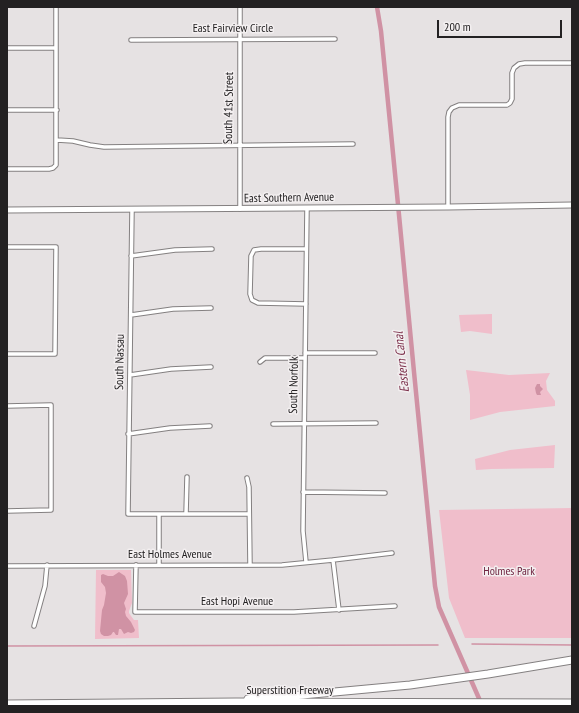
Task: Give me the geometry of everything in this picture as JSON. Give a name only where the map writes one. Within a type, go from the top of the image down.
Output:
[{"type":"highway","points":[[236,702],[257,697],[354,691],[410,685],[572,660]]},
{"type":"highway","name":"Superstition Freeway","points":[[7,704],[236,702],[572,703]]},
{"type":"main road","name":"East Southern Avenue","points":[[7,210],[572,205]]},
{"type":"street","points":[[7,169],[49,169],[55,167],[57,140],[56,7]]},
{"type":"street","name":"South 41st Street","points":[[240,7],[240,209]]},
{"type":"street","name":"East Fairview Circle","points":[[131,40],[335,38]]},
{"type":"street","points":[[7,48],[56,48]]},
{"type":"street","points":[[448,207],[448,117],[452,108],[459,105],[506,105],[510,103],[512,99],[512,73],[514,68],[519,64],[572,63]]},
{"type":"street","points":[[7,110],[57,110]]},
{"type":"street","points":[[57,140],[73,141],[90,146],[104,147],[353,144]]},
{"type":"street","name":"South Norfolk","points":[[306,562],[303,531],[303,492],[307,208]]},
{"type":"street","name":"South Nassau","points":[[132,210],[128,514],[159,514]]},
{"type":"street","points":[[7,247],[56,247],[55,354],[7,354]]},
{"type":"street","points":[[306,249],[261,248],[254,250],[251,256],[250,294],[252,300],[258,303],[306,304]]},
{"type":"street","points":[[131,256],[175,250],[212,249]]},
{"type":"street","points":[[131,315],[173,309],[211,308]]},
{"type":"street","points":[[260,362],[265,358],[375,353]]},
{"type":"street","points":[[130,375],[171,369],[211,367]]},
{"type":"street","points":[[7,406],[51,405],[51,510],[7,511]]},
{"type":"street","points":[[273,424],[376,423]]},
{"type":"street","points":[[128,434],[170,428],[210,426]]},
{"type":"street","points":[[186,478],[186,514]]},
{"type":"street","points":[[247,478],[249,487],[250,565]]},
{"type":"street","points":[[303,492],[385,494]]},
{"type":"street","points":[[159,565],[159,514],[249,514]]},
{"type":"street","name":"East Holmes Avenue","points":[[7,566],[282,565],[392,553]]},
{"type":"street","points":[[333,560],[339,610]]},
{"type":"street","name":"East Hopi Avenue","points":[[136,565],[135,612],[294,612],[395,606]]},
{"type":"street","points":[[34,626],[45,586],[47,566]]},
{"type":"green space","points":[[492,314],[492,334],[470,331],[461,332],[459,315]]},
{"type":"green space","points":[[466,370],[509,375],[550,373],[546,381],[547,390],[555,401],[555,406],[500,412],[470,420],[470,395]]},
{"type":"green space","points":[[555,445],[554,468],[476,470],[475,459],[510,450]]},
{"type":"green space","name":"Holmes Park","points":[[572,508],[572,638],[465,638],[449,598],[439,510]]},
{"type":"green space","points":[[96,570],[131,570],[132,603],[129,613],[134,620],[138,620],[139,638],[95,639]]},
{"type":"shaded area","points":[[537,384],[540,384],[543,389],[540,392],[541,395],[537,395],[536,393],[535,388]]},
{"type":"shaded area","points":[[119,572],[125,576],[127,581],[128,594],[124,603],[126,609],[125,612],[135,630],[134,632],[124,634],[121,629],[119,629],[118,635],[113,632],[111,635],[104,636],[100,631],[102,610],[106,593],[105,587],[101,582],[101,575],[113,576]]},
{"type":"waterway","name":"Eastern Canal","points":[[377,7],[381,31],[435,586],[439,607],[481,703]]},
{"type":"waterway","points":[[472,644],[572,645]]},
{"type":"waterway","points":[[7,646],[438,645]]}]
